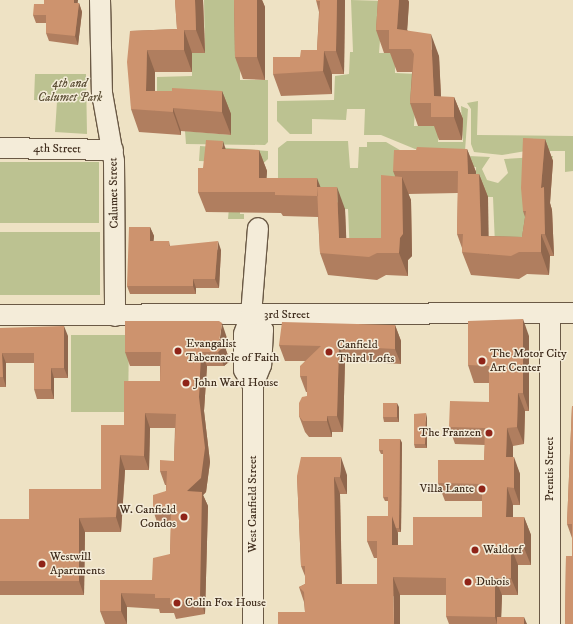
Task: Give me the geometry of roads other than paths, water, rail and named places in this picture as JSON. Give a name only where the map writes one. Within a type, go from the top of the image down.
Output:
[{"type":"street","name":"Calumet Street","points":[[100,0],[102,93],[113,150],[115,316]]},
{"type":"street","name":"4th Street","points":[[0,148],[113,150]]},
{"type":"street","name":"West Canfield Street","points":[[253,624],[253,385],[244,370],[244,332],[251,315],[258,228]]},
{"type":"street","name":"3rd Street","points":[[0,314],[115,316],[573,313]]},
{"type":"street","name":"Prentis Street","points":[[550,314],[550,624]]},
{"type":"place","name":"Evangalist Tabernacle of Faith","points":[[178,351]]},
{"type":"place","name":"Canfield Third Lofts","points":[[329,352]]},
{"type":"place","name":"The Motor City Art Center","points":[[482,361]]},
{"type":"place","name":"John Ward House","points":[[186,383]]},
{"type":"place","name":"The Franzen","points":[[489,433]]},
{"type":"place","name":"Villa Lante","points":[[482,489]]},
{"type":"place","name":"W. Canfield Condos","points":[[184,517]]},
{"type":"place","name":"Waldorf","points":[[475,550]]},
{"type":"place","name":"Westwill Apartments","points":[[42,564]]},
{"type":"place","name":"Dubois","points":[[468,582]]},
{"type":"place","name":"Colin Fox House","points":[[177,603]]},
{"type":"park label","name":"4th and Calumet Park","points":[[70,91]]}]
